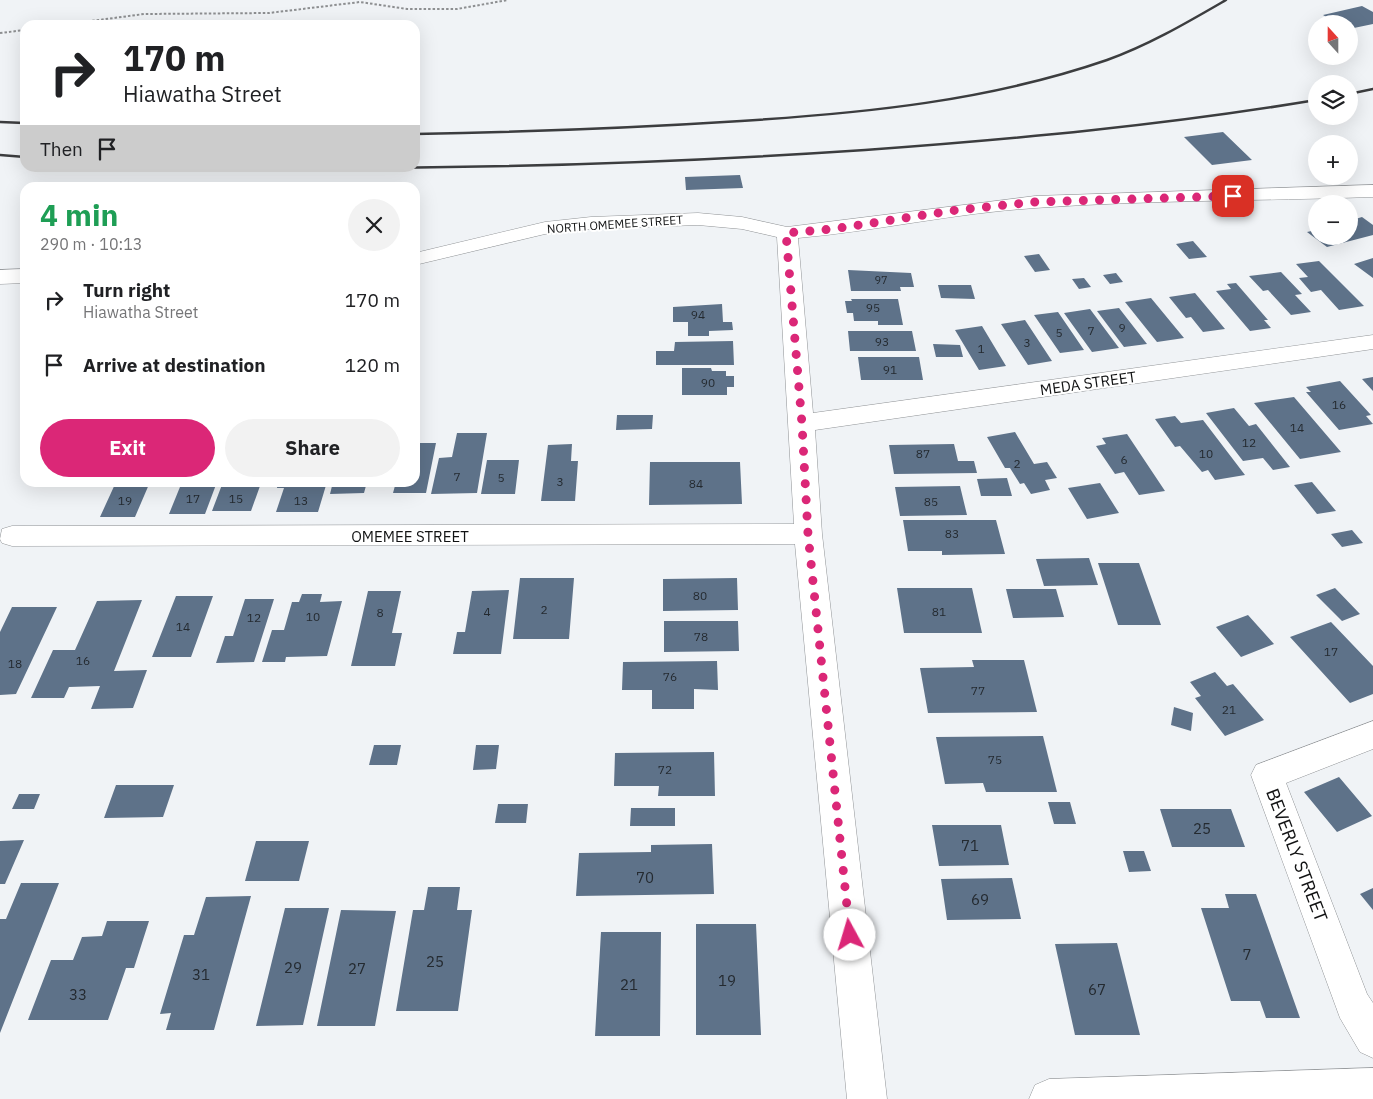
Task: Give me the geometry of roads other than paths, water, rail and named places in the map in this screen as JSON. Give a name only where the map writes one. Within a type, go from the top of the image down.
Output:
[{"type":"street","name":"NORTH OMEMEE STREET","points":[[420,258],[544,228],[591,223],[698,219],[742,223],[786,233],[833,229],[957,210],[1035,202],[1372,192]]},
{"type":"street","points":[[786,233],[802,424],[808,534],[868,1099]]},
{"type":"street","points":[[0,277],[20,276]]},
{"type":"street","name":"MEDA STREET","points":[[802,424],[1373,342]]},
{"type":"street","name":"OMEMEE STREET","points":[[12,536],[808,534]]},
{"type":"street","name":"BEVERLY STREET","points":[[1373,735],[1267,775],[1353,1005],[1373,1039]]},
{"type":"street","points":[[1049,1099],[1373,1088]]},
{"type":"railway","points":[[420,134],[659,126],[741,121],[834,114],[926,103],[1017,86],[1107,60],[1183,25],[1226,0]]},
{"type":"railway","points":[[1358,92],[1373,89]]},
{"type":"railway","points":[[420,167],[574,164],[865,150],[1148,124],[1308,101]]},
{"type":"railway","points":[[0,122],[20,123]]},
{"type":"railway","points":[[0,155],[20,157]]}]
